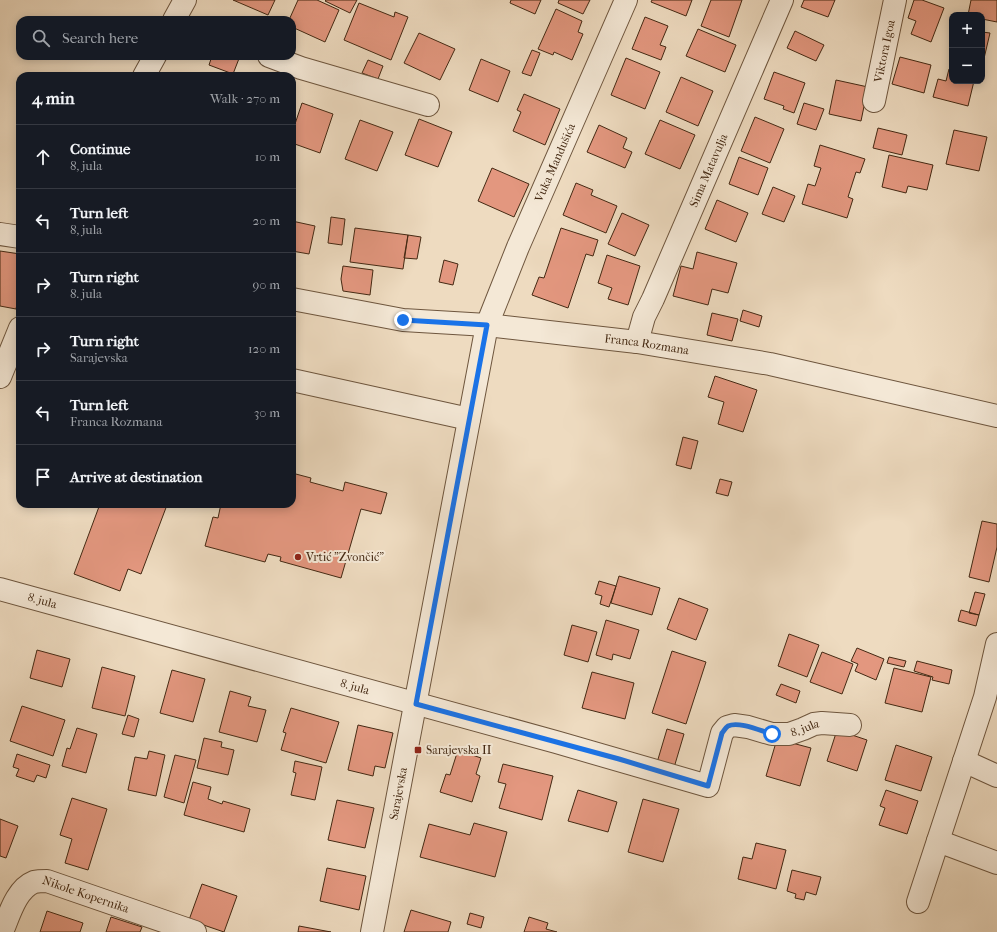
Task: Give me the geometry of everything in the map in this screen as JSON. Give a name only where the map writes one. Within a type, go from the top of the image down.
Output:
[{"type":"street","name":"Vuka Mandušića","points":[[487,325],[518,247],[626,0]]},
{"type":"street","name":"Sima Matavulja","points":[[636,342],[644,317],[782,0]]},
{"type":"street","name":"Viktora Igoa","points":[[874,101],[895,0]]},
{"type":"street","points":[[146,72],[153,60]]},
{"type":"street","points":[[280,60],[301,68],[428,105]]},
{"type":"street","points":[[0,234],[16,236]]},
{"type":"street","name":"Franca Rozmana","points":[[296,300],[403,320],[487,325],[636,342],[770,364],[997,416]]},
{"type":"street","name":"Sarajevska","points":[[372,932],[487,325]]},
{"type":"street","points":[[0,377],[16,338]]},
{"type":"street","points":[[296,381],[470,419]]},
{"type":"street","name":"8. jula","points":[[0,589],[605,756],[708,786]]},
{"type":"street","points":[[918,902],[985,697],[997,644]]},
{"type":"street","name":"8, jula","points":[[708,786],[722,733],[727,727],[734,725],[748,727],[772,734],[789,734],[814,724],[822,723],[850,725]]},
{"type":"street","points":[[964,761],[997,776]]},
{"type":"street","points":[[938,841],[997,863]]},
{"type":"street","name":"Nikole Kopernika","points":[[2,932],[20,892],[26,886],[35,882],[47,881],[195,932]]},
{"type":"building","points":[[233,0],[275,0],[268,15]]},
{"type":"building","points":[[298,0],[317,0],[339,10],[325,42],[296,29],[296,16],[291,16]]},
{"type":"building","points":[[357,0],[350,13],[325,1]]},
{"type":"building","points":[[511,0],[541,0],[535,14],[510,3]]},
{"type":"building","points":[[559,0],[590,0],[583,14],[558,3]]},
{"type":"building","points":[[652,0],[692,0],[686,16],[651,2]]},
{"type":"building","points":[[711,0],[742,0],[729,37],[701,26]]},
{"type":"building","points":[[804,0],[835,0],[828,17],[801,7]]},
{"type":"building","points":[[914,0],[922,0],[944,8],[931,42],[911,34],[916,21],[908,18]]},
{"type":"building","points":[[971,0],[997,0],[997,22],[985,20],[985,12],[969,12]]},
{"type":"building","points":[[359,3],[394,17],[395,12],[408,17],[391,60],[344,40]]},
{"type":"building","points":[[556,9],[582,21],[578,32],[583,34],[572,60],[554,52],[553,55],[538,49]]},
{"type":"building","points":[[645,17],[668,26],[660,45],[666,47],[661,60],[632,49]]},
{"type":"building","points":[[698,29],[736,45],[725,72],[686,56]]},
{"type":"building","points":[[795,31],[824,45],[816,61],[787,48]]},
{"type":"building","points":[[985,32],[990,33],[985,54]]},
{"type":"building","points":[[419,33],[455,49],[440,80],[404,63]]},
{"type":"building","points":[[532,50],[540,53],[531,76],[522,73]]},
{"type":"building","points":[[900,57],[931,65],[924,93],[892,84]]},
{"type":"building","points":[[626,58],[660,72],[645,109],[611,95]]},
{"type":"building","points":[[481,59],[510,71],[498,102],[469,90]]},
{"type":"building","points":[[211,60],[238,60],[234,72],[228,72],[209,65]]},
{"type":"building","points":[[368,60],[383,66],[378,79],[362,73]]},
{"type":"building","points":[[949,69],[949,84],[973,84],[968,106],[933,97],[938,79],[946,81]]},
{"type":"building","points":[[774,72],[805,83],[794,113],[783,109],[784,106],[764,99]]},
{"type":"building","points":[[681,77],[713,91],[698,126],[666,112]]},
{"type":"building","points":[[836,80],[868,87],[861,121],[829,114]]},
{"type":"building","points":[[524,94],[560,109],[545,145],[513,131],[521,112],[517,110]]},
{"type":"building","points":[[302,103],[333,114],[320,153],[296,144],[296,121]]},
{"type":"building","points":[[804,103],[824,109],[816,130],[797,124]]},
{"type":"building","points":[[755,117],[784,129],[770,163],[741,151]]},
{"type":"building","points":[[419,119],[452,132],[438,167],[405,155]]},
{"type":"building","points":[[360,120],[393,132],[377,171],[345,159]]},
{"type":"building","points":[[660,120],[695,135],[680,169],[645,154]]},
{"type":"building","points":[[599,125],[627,138],[623,148],[632,152],[625,168],[587,152]]},
{"type":"building","points":[[878,128],[907,135],[902,155],[873,148]]},
{"type":"building","points":[[954,130],[987,137],[979,171],[946,164]]},
{"type":"building","points":[[820,145],[865,159],[860,173],[856,172],[848,197],[853,199],[847,218],[802,204],[808,184],[815,186],[821,168],[814,166]]},
{"type":"building","points":[[889,155],[933,165],[927,190],[908,186],[906,193],[882,187]]},
{"type":"building","points":[[739,157],[768,168],[758,195],[729,184]]},
{"type":"building","points":[[492,168],[529,184],[514,217],[478,201]]},
{"type":"building","points":[[576,183],[593,190],[591,195],[617,206],[606,233],[563,215]]},
{"type":"building","points":[[773,187],[795,196],[784,222],[762,214]]},
{"type":"building","points":[[717,200],[748,213],[736,242],[705,229]]},
{"type":"building","points":[[622,213],[649,225],[635,256],[608,244]]},
{"type":"building","points":[[331,217],[345,219],[342,245],[328,243]]},
{"type":"building","points":[[296,222],[315,226],[309,254],[296,252]]},
{"type":"building","points":[[355,228],[408,235],[403,269],[350,262]]},
{"type":"building","points":[[561,228],[598,240],[593,256],[586,254],[568,308],[532,295],[539,277],[544,278]]},
{"type":"building","points":[[408,235],[421,237],[417,259],[404,258]]},
{"type":"building","points":[[0,251],[16,253],[16,309],[0,306]]},
{"type":"building","points":[[697,252],[737,263],[728,293],[712,289],[708,305],[673,296],[681,266],[693,269]]},
{"type":"building","points":[[607,255],[640,266],[628,305],[608,299],[612,288],[598,283]]},
{"type":"building","points":[[444,260],[458,264],[453,285],[439,282]]},
{"type":"building","points":[[343,266],[373,270],[370,295],[343,291],[341,279]]},
{"type":"building","points":[[743,310],[762,316],[759,327],[740,321]]},
{"type":"building","points":[[712,313],[738,319],[732,341],[707,335]]},
{"type":"building","points":[[715,376],[757,390],[743,432],[718,424],[724,402],[708,397]]},
{"type":"building","points":[[683,437],[698,441],[691,469],[676,465]]},
{"type":"building","points":[[296,474],[311,478],[310,482],[343,491],[345,482],[387,493],[381,514],[361,509],[341,578],[280,561],[281,557],[268,554],[265,562],[205,546],[213,517],[218,518],[220,508],[296,508]]},
{"type":"building","points":[[720,479],[732,482],[728,496],[716,493]]},
{"type":"building","points":[[99,508],[166,508],[141,574],[128,569],[120,591],[74,574]]},
{"type":"building","points":[[982,521],[997,524],[997,547],[989,582],[969,577]]},
{"type":"building","points":[[619,576],[660,588],[652,615],[611,603]]},
{"type":"building","points":[[599,581],[616,586],[609,607],[600,604],[602,596],[595,594]]},
{"type":"building","points":[[975,592],[985,594],[979,615],[969,613]]},
{"type":"building","points":[[679,598],[708,609],[696,640],[667,629]]},
{"type":"building","points":[[961,610],[979,615],[976,626],[958,621]]},
{"type":"building","points":[[606,620],[639,630],[630,659],[613,654],[612,660],[596,655]]},
{"type":"building","points":[[572,625],[597,632],[588,662],[564,655]]},
{"type":"building","points":[[789,634],[819,645],[807,677],[778,666]]},
{"type":"building","points":[[857,648],[884,659],[876,680],[855,671],[858,664],[851,661]]},
{"type":"building","points":[[37,650],[70,659],[62,687],[30,678]]},
{"type":"building","points":[[672,651],[706,662],[686,724],[652,713]]},
{"type":"building","points":[[822,652],[853,664],[842,694],[810,682]]},
{"type":"building","points":[[889,657],[906,661],[904,667],[887,663]]},
{"type":"building","points":[[917,661],[952,670],[949,684],[932,680],[933,677],[914,671]]},
{"type":"building","points":[[102,667],[135,676],[125,716],[92,708]]},
{"type":"building","points":[[894,668],[931,677],[922,712],[885,703]]},
{"type":"building","points":[[172,670],[205,679],[193,722],[160,713]]},
{"type":"building","points":[[592,672],[634,683],[625,719],[582,708]]},
{"type":"building","points":[[781,684],[800,691],[796,703],[776,695]]},
{"type":"building","points":[[230,691],[251,697],[248,706],[266,710],[257,742],[219,732]]},
{"type":"building","points":[[22,706],[65,720],[53,756],[10,741]]},
{"type":"building","points":[[291,708],[339,722],[326,763],[281,750],[286,733],[283,732]]},
{"type":"building","points":[[128,715],[139,719],[134,737],[122,734]]},
{"type":"building","points":[[358,725],[393,733],[385,768],[375,766],[373,776],[348,770]]},
{"type":"building","points":[[77,728],[97,734],[86,773],[62,766],[67,748],[70,749]]},
{"type":"building","points":[[667,729],[684,734],[673,771],[656,766]]},
{"type":"building","points":[[837,730],[867,740],[857,771],[827,761]]},
{"type":"building","points":[[204,738],[222,742],[221,747],[234,750],[228,775],[197,768]]},
{"type":"building","points":[[777,739],[811,748],[800,786],[766,776]]},
{"type":"building","points":[[896,745],[932,757],[921,791],[885,780]]},
{"type":"building","points":[[458,750],[481,758],[476,774],[480,776],[472,802],[440,792],[446,774],[450,775]]},
{"type":"building","points":[[149,751],[165,755],[156,796],[128,790],[135,757],[147,759]]},
{"type":"building","points":[[17,754],[50,765],[46,778],[37,775],[34,782],[16,776],[19,769],[13,767]]},
{"type":"building","points":[[175,755],[196,760],[184,803],[164,797]]},
{"type":"building","points":[[295,761],[322,767],[315,800],[291,795],[296,773],[293,772]]},
{"type":"building","points":[[503,764],[553,776],[542,820],[499,808],[506,784],[498,782]]},
{"type":"building","points":[[193,782],[211,787],[208,799],[222,804],[223,801],[250,809],[244,832],[184,815]]},
{"type":"building","points":[[578,790],[617,802],[608,832],[568,821]]},
{"type":"building","points":[[886,790],[918,801],[907,834],[879,825],[885,808],[880,806]]},
{"type":"building","points":[[72,798],[107,809],[88,870],[65,863],[72,839],[60,835]]},
{"type":"building","points":[[643,799],[679,809],[663,862],[628,852]]},
{"type":"building","points":[[337,800],[374,808],[365,848],[328,840]]},
{"type":"building","points":[[0,819],[18,826],[6,858],[0,856]]},
{"type":"building","points":[[474,823],[507,832],[495,877],[420,857],[429,824],[470,835]]},
{"type":"building","points":[[756,843],[786,850],[776,889],[738,879],[743,857],[752,859]]},
{"type":"building","points":[[327,868],[366,876],[359,910],[320,901]]},
{"type":"building","points":[[792,870],[821,877],[816,895],[806,892],[804,900],[795,898],[796,894],[787,891]]},
{"type":"building","points":[[202,884],[237,896],[224,932],[189,920]]},
{"type":"building","points":[[411,910],[451,922],[448,932],[404,932]]},
{"type":"building","points":[[47,911],[83,923],[80,932],[40,932]]},
{"type":"building","points":[[470,913],[484,917],[481,928],[467,924]]},
{"type":"building","points":[[111,917],[142,927],[140,932],[106,932]]},
{"type":"building","points":[[529,917],[548,923],[546,929],[557,932],[524,932]]},
{"type":"building","points":[[299,926],[331,932],[298,932]]},
{"type":"place","name":"Vrtić \"Zvončić\"","points":[[298,557]]},
{"type":"place","name":"Sarajevska II","points":[[418,750]]},
{"type":"route","points":[[403,320],[487,325],[416,704],[619,759],[708,786],[722,733],[727,727],[734,725],[748,727],[772,734]]}]
